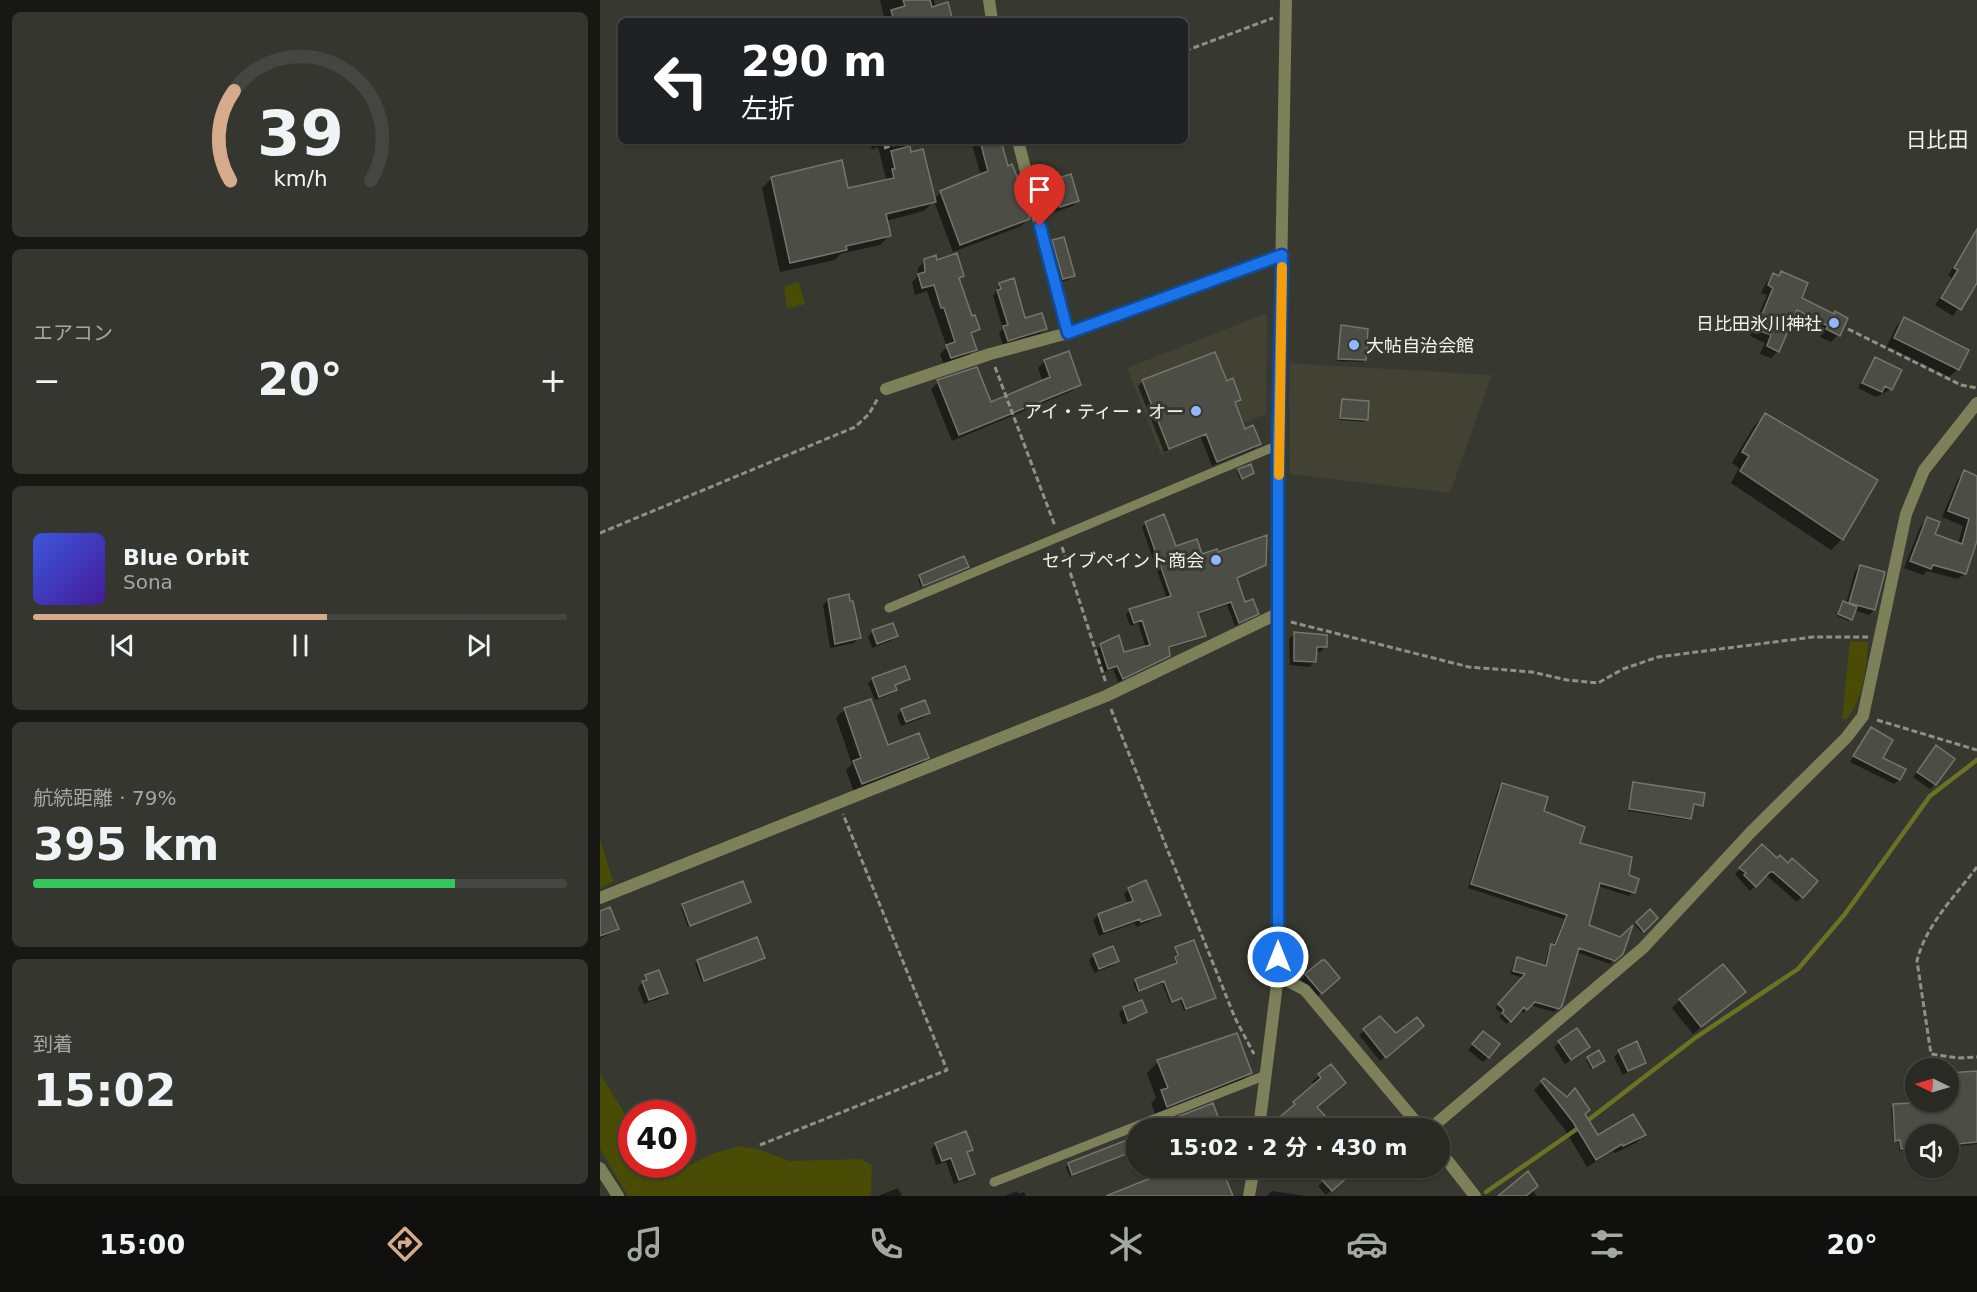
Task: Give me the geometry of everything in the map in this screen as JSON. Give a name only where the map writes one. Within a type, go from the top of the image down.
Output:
[{"type":"street","points":[[989,0],[992,18]]},
{"type":"street","points":[[1260,1118],[1278,976],[1278,445],[1286,0]]},
{"type":"street","points":[[1019,144],[1068,333]]},
{"type":"street","points":[[886,389],[990,354],[1068,333],[1282,255]]},
{"type":"street","points":[[1443,1118],[1643,948],[1751,832],[1846,738],[1863,716],[1882,637],[1906,514],[1917,481],[1934,455],[1977,404]]},
{"type":"street","points":[[600,898],[1108,695],[1279,616]]},
{"type":"street","points":[[1278,976],[1305,990],[1413,1118]]},
{"type":"street","points":[[1450,1164],[1475,1196]]},
{"type":"street","points":[[600,1168],[618,1196]]},
{"type":"street","points":[[1249,1196],[1252,1178]]},
{"type":"lane","points":[[889,608],[1278,445]]},
{"type":"lane","points":[[994,1182],[1266,1075]]},
{"type":"path","points":[[1188,50],[1286,14]]},
{"type":"path","points":[[884,148],[896,144]]},
{"type":"path","points":[[1848,329],[1961,385],[1977,388]]},
{"type":"path","points":[[990,354],[1058,536],[1108,695],[1235,1018],[1266,1075]]},
{"type":"path","points":[[600,533],[855,427],[869,414],[880,393],[886,389]]},
{"type":"path","points":[[1279,616],[1469,667],[1532,672],[1567,680],[1598,683],[1623,669],[1658,657],[1813,637],[1882,637]]},
{"type":"path","points":[[1863,716],[1977,750]]},
{"type":"path","points":[[760,1145],[947,1070],[839,804]]},
{"type":"path","points":[[1977,867],[1938,919],[1920,948],[1917,961],[1932,1054],[1958,1058],[1977,1057]]},
{"type":"shaded area","points":[[799,282],[805,304],[787,309],[784,287]]},
{"type":"shaded area","points":[[1267,313],[1266,414],[1161,455],[1127,368]]},
{"type":"shaded area","points":[[1289,363],[1492,375],[1450,493],[1290,474]]},
{"type":"shaded area","points":[[1850,641],[1868,642],[1866,662],[1861,692],[1847,719],[1842,719]]},
{"type":"shaded area","points":[[600,838],[613,882],[600,888]]},
{"type":"shaded area","points":[[600,1074],[618,1102],[618,1178],[696,1178],[696,1162],[712,1154],[739,1146],[757,1149],[790,1161],[860,1159],[872,1165],[871,1196],[628,1196],[600,1149]]},
{"type":"building","points":[[903,0],[930,0],[932,7],[948,2],[952,18],[893,18],[891,10],[905,6]]},
{"type":"building","points":[[981,144],[1002,144],[1008,166],[1012,164],[1023,191],[1030,219],[960,245],[940,191],[988,171]]},
{"type":"building","points":[[910,146],[911,152],[923,149],[936,202],[886,214],[891,236],[846,246],[847,250],[790,263],[771,177],[842,160],[848,188],[894,178],[892,169],[895,169],[891,151]]},
{"type":"building","points":[[1071,174],[1079,201],[1060,207],[1052,180]]},
{"type":"building","points":[[1977,229],[1977,283],[1961,310],[1941,298],[1958,270],[1954,268]]},
{"type":"building","points":[[1064,237],[1075,276],[1063,279],[1052,240]]},
{"type":"building","points":[[957,253],[964,276],[959,278],[972,316],[975,315],[980,329],[971,333],[977,350],[951,358],[946,345],[955,342],[944,308],[941,308],[934,285],[922,288],[918,274],[925,272],[924,259],[936,255],[937,260]]},
{"type":"building","points":[[1781,271],[1808,283],[1802,298],[1834,314],[1835,311],[1848,318],[1840,336],[1826,329],[1828,326],[1797,310],[1779,352],[1767,346],[1771,335],[1756,329],[1773,288],[1768,285],[1773,273],[1779,276]]},
{"type":"building","points":[[1014,278],[1025,318],[1042,313],[1047,329],[1008,341],[1003,326],[1008,325],[997,290],[1001,289],[999,283]]},
{"type":"building","points":[[1904,317],[1969,350],[1959,370],[1894,338]]},
{"type":"building","name":"大帖自治会館","points":[[1341,325],[1368,329],[1366,360],[1338,359]]},
{"type":"building","points":[[1069,351],[1081,385],[959,435],[937,380],[977,367],[991,402],[1050,377],[1044,360]]},
{"type":"building","name":"アイ・ティー・オー","points":[[1215,352],[1227,381],[1233,378],[1241,400],[1235,402],[1245,429],[1253,425],[1261,444],[1217,462],[1206,434],[1169,449],[1142,380]]},
{"type":"building","points":[[1875,357],[1902,370],[1892,390],[1885,386],[1882,392],[1862,383]]},
{"type":"building","points":[[1342,399],[1369,401],[1368,420],[1340,418]]},
{"type":"building","points":[[1765,413],[1878,480],[1843,540],[1740,471],[1749,456],[1742,452]]},
{"type":"building","points":[[1251,464],[1254,473],[1242,479],[1238,469]]},
{"type":"building","points":[[1964,470],[1977,476],[1977,541],[1966,574],[1933,565],[1931,569],[1910,561],[1927,517],[1940,522],[1935,534],[1962,544],[1969,519],[1948,511]]},
{"type":"building","points":[[1164,514],[1176,546],[1197,539],[1202,554],[1217,549],[1218,552],[1267,535],[1266,565],[1237,578],[1245,602],[1253,599],[1259,614],[1239,623],[1231,602],[1198,613],[1206,636],[1169,647],[1170,656],[1123,679],[1117,666],[1108,669],[1100,644],[1119,635],[1124,652],[1150,645],[1142,620],[1134,623],[1129,609],[1171,596],[1145,522]]},
{"type":"building","points":[[964,556],[969,567],[923,586],[919,575]]},
{"type":"building","points":[[1860,565],[1885,572],[1875,610],[1849,603]]},
{"type":"building","points":[[849,594],[850,601],[853,601],[861,638],[835,644],[828,599]]},
{"type":"building","points":[[1843,601],[1857,607],[1852,620],[1838,614]]},
{"type":"building","points":[[893,623],[898,636],[877,644],[872,630]]},
{"type":"building","points":[[1294,632],[1327,635],[1327,647],[1317,647],[1316,662],[1294,661]]},
{"type":"building","points":[[905,666],[910,679],[895,685],[897,690],[879,697],[872,678]]},
{"type":"building","points":[[871,699],[888,745],[919,733],[929,758],[862,784],[853,761],[861,758],[844,708]]},
{"type":"building","points":[[925,700],[930,713],[906,722],[901,709]]},
{"type":"building","points":[[1871,727],[1893,740],[1883,758],[1906,769],[1900,780],[1853,756]]},
{"type":"building","points":[[1936,745],[1955,759],[1936,785],[1917,772]]},
{"type":"building","points":[[1633,782],[1705,793],[1703,806],[1694,804],[1691,819],[1629,809]]},
{"type":"building","points":[[1502,783],[1548,797],[1544,811],[1585,827],[1580,843],[1632,857],[1629,875],[1639,879],[1635,893],[1600,883],[1589,925],[1620,937],[1633,925],[1623,954],[1615,961],[1579,948],[1562,1006],[1559,1009],[1535,1002],[1527,1010],[1524,1007],[1511,1022],[1502,1013],[1504,1010],[1498,1004],[1525,974],[1513,971],[1517,957],[1546,966],[1551,944],[1555,945],[1567,915],[1471,884]]},
{"type":"building","points":[[1762,844],[1777,858],[1780,855],[1788,863],[1792,858],[1818,881],[1803,898],[1773,872],[1770,872],[1756,887],[1744,875],[1746,873],[1739,868]]},
{"type":"building","points":[[1146,880],[1161,915],[1141,922],[1140,919],[1104,932],[1098,914],[1133,901],[1128,888]]},
{"type":"building","points":[[743,881],[751,902],[690,926],[682,904]]},
{"type":"building","points":[[610,907],[619,929],[600,936],[600,911]]},
{"type":"building","points":[[1650,909],[1658,918],[1644,932],[1636,922]]},
{"type":"building","points":[[757,937],[765,958],[704,981],[697,960]]},
{"type":"building","points":[[1194,940],[1216,998],[1186,1009],[1182,998],[1172,1002],[1164,981],[1139,991],[1135,979],[1177,963],[1175,957],[1178,955],[1175,947]]},
{"type":"building","points":[[1113,946],[1119,961],[1099,969],[1093,954]]},
{"type":"building","points":[[1325,960],[1340,978],[1322,994],[1305,974]]},
{"type":"building","points":[[1723,964],[1746,992],[1701,1027],[1679,999]]},
{"type":"building","points":[[659,970],[668,993],[649,1000],[642,981],[647,980],[645,975]]},
{"type":"building","points":[[1142,1000],[1147,1012],[1128,1021],[1123,1007]]},
{"type":"building","points":[[1380,1016],[1396,1033],[1417,1017],[1424,1026],[1386,1058],[1363,1029]]},
{"type":"building","points":[[1577,1028],[1590,1047],[1571,1060],[1558,1041]]},
{"type":"building","points":[[1483,1031],[1500,1044],[1489,1058],[1472,1044]]},
{"type":"building","points":[[1237,1033],[1252,1073],[1167,1107],[1161,1090],[1168,1088],[1157,1060]]},
{"type":"building","points":[[1637,1041],[1646,1063],[1628,1071],[1618,1050]]},
{"type":"building","points":[[1599,1050],[1605,1061],[1593,1068],[1587,1057]]},
{"type":"building","points":[[1331,1064],[1346,1083],[1317,1107],[1327,1118],[1279,1118],[1321,1078],[1318,1074]]},
{"type":"building","points":[[1977,1071],[1977,1142],[1959,1144],[1959,1124],[1905,1124],[1905,1149],[1901,1149],[1900,1140],[1895,1141],[1893,1104],[1905,1103],[1905,1112],[1959,1112],[1959,1072]]},
{"type":"building","points":[[1544,1078],[1567,1097],[1575,1088],[1590,1110],[1585,1114],[1598,1135],[1633,1114],[1646,1135],[1623,1146],[1622,1144],[1596,1160],[1573,1122],[1541,1081]]},
{"type":"building","points":[[1213,1103],[1218,1118],[1175,1118]]},
{"type":"building","points":[[966,1131],[973,1150],[967,1152],[975,1174],[959,1180],[951,1158],[942,1161],[935,1143]]},
{"type":"building","points":[[1126,1140],[1126,1154],[1072,1175],[1068,1163]]},
{"type":"building","points":[[1528,1171],[1538,1186],[1526,1196],[1498,1196]]},
{"type":"building","points":[[1151,1178],[1226,1178],[1233,1196],[1106,1196]]},
{"type":"building","points":[[1324,1178],[1347,1178],[1332,1191],[1322,1180]]},
{"type":"waterway","points":[[1486,1192],[1574,1131],[1695,1038],[1798,969],[1845,914],[1930,796],[1977,760]]},
{"type":"slow traffic","points":[[1279,475],[1282,267]]},
{"type":"place","name":"日比田氷川神社","points":[[1834,323]]},
{"type":"place","name":"大帖自治会館","points":[[1354,345]]},
{"type":"place","name":"アイ・ティー・オー","points":[[1196,411]]},
{"type":"place","name":"セイブペイント商会","points":[[1216,560]]},
{"type":"district","name":"日比田","points":[[1937,140]]},
{"type":"route","points":[[1040,226],[1068,333],[1282,255],[1278,445],[1278,957]]}]
